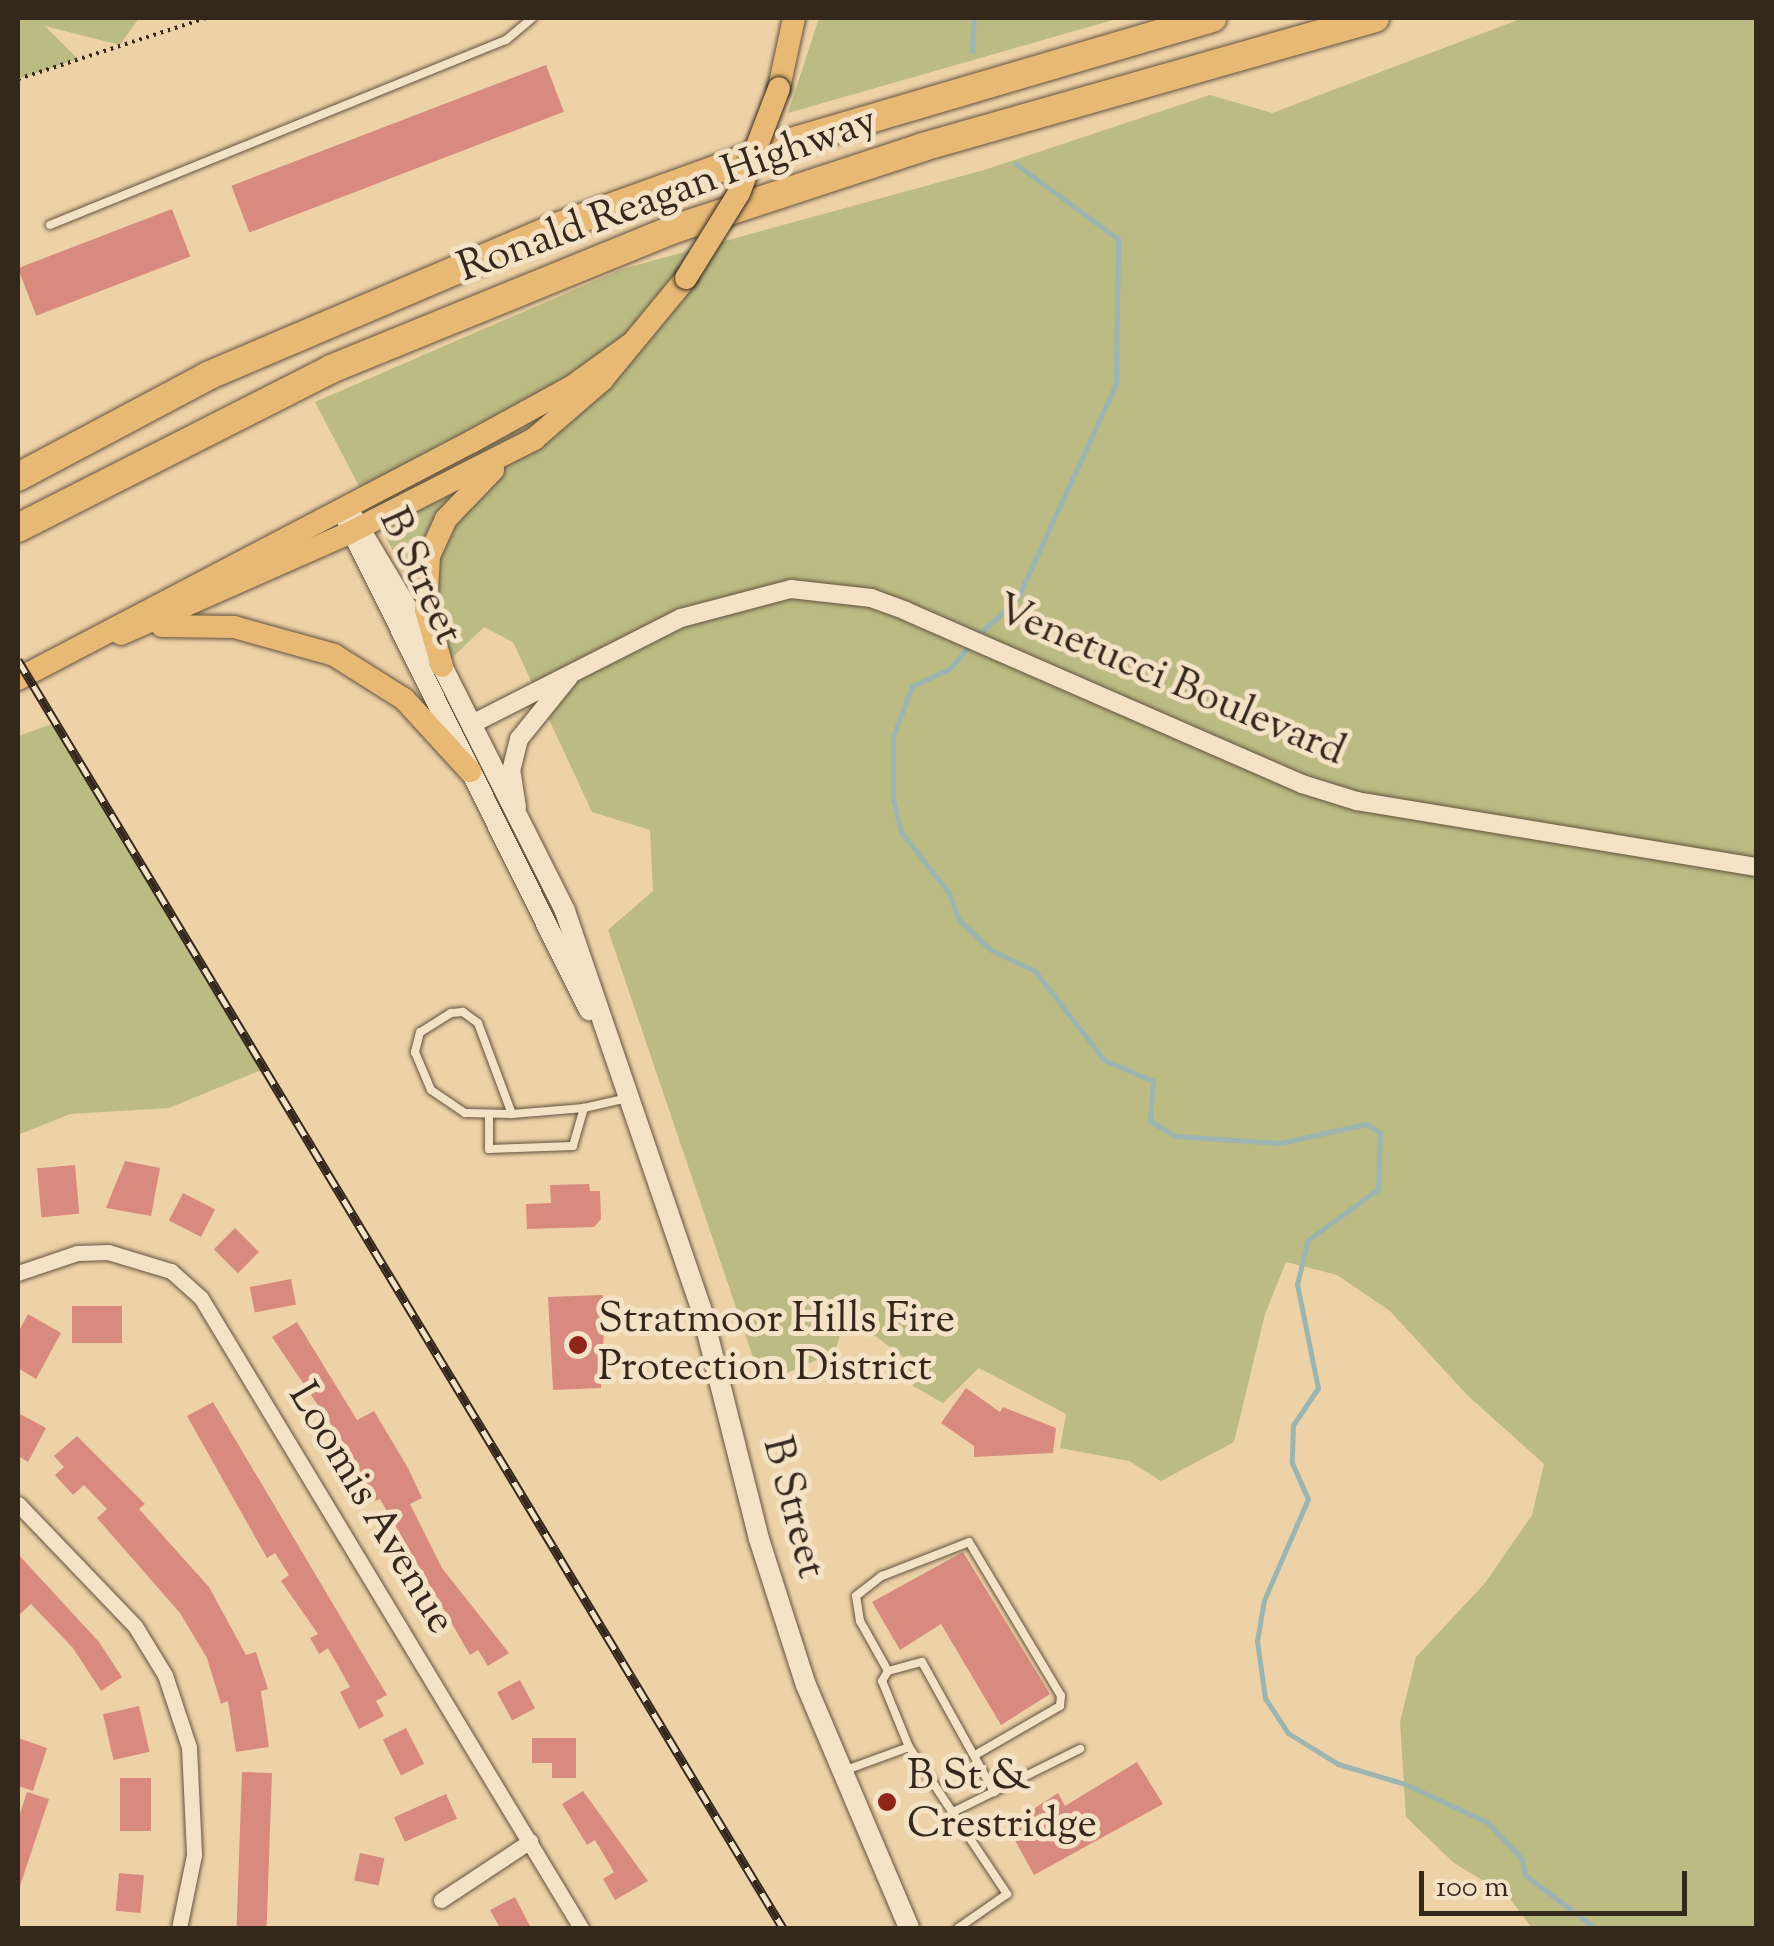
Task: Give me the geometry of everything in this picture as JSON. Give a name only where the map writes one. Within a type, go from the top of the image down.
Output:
[{"type":"highway","name":"Ronald Reagan Highway","points":[[18,477],[210,376],[554,228],[798,140],[1212,18]]},
{"type":"highway","name":"Ronald Reagan Highway","points":[[18,528],[331,369],[672,230],[923,147],[1375,18]]},
{"type":"main road","points":[[442,666],[424,593],[435,538],[473,487],[581,402],[686,278],[739,193],[779,88],[794,18]]},
{"type":"main road","points":[[18,678],[103,639],[149,626],[352,523],[573,386],[631,344]]},
{"type":"main road","points":[[103,639],[139,614],[352,523],[534,439]]},
{"type":"main road","name":"B Street","points":[[352,523],[442,666],[565,911],[701,1308],[772,1584],[840,1772],[909,1928]]},
{"type":"main road","name":"B Street","points":[[352,523],[631,1097]]},
{"type":"main road","points":[[149,626],[234,627],[334,655],[404,698],[470,771]]},
{"type":"street","name":"Venetucci Boulevard","points":[[472,724],[681,618],[791,589],[871,598],[906,611],[1302,784],[1357,801],[1756,867]]},
{"type":"street","name":"Venetucci Boulevard","points":[[518,812],[511,772],[519,739],[572,673]]},
{"type":"street","name":"Loomis Avenue","points":[[18,1273],[76,1253],[108,1252],[171,1271],[201,1298],[582,1928]]},
{"type":"street","points":[[18,1504],[136,1626],[165,1676],[189,1747],[194,1855],[179,1928]]},
{"type":"street","points":[[440,1900],[530,1841]]},
{"type":"lane","points":[[50,224],[506,40],[532,18]]},
{"type":"lane","points":[[512,1114],[478,1023],[463,1012],[432,1022],[415,1041],[432,1090],[465,1114],[512,1114],[584,1108],[631,1097]]},
{"type":"lane","points":[[490,1115],[490,1149],[573,1146],[584,1108]]},
{"type":"lane","points":[[604,1323],[638,1321]]},
{"type":"lane","points":[[888,1672],[860,1621],[856,1596],[882,1576],[969,1542],[1061,1696],[1060,1706],[975,1755]]},
{"type":"lane","points":[[958,1928],[1007,1894],[909,1746],[882,1681],[888,1672],[927,1664],[994,1792]]},
{"type":"lane","points":[[840,1772],[909,1746]]},
{"type":"lane","points":[[953,1812],[1080,1748]]},
{"type":"path","points":[[18,79],[206,18]]},
{"type":"shaded area","points":[[18,18],[139,18],[120,45],[45,26],[78,59],[18,79]]},
{"type":"shaded area","points":[[819,18],[1120,18],[788,113]]},
{"type":"shaded area","points":[[1523,18],[1756,18],[1756,1928],[1532,1928],[1507,1895],[1454,1863],[1406,1817],[1400,1722],[1416,1657],[1485,1583],[1532,1515],[1544,1464],[1467,1395],[1390,1311],[1337,1275],[1286,1262],[1265,1314],[1234,1442],[1161,1481],[1129,1461],[1060,1448],[1066,1414],[979,1368],[943,1403],[913,1386],[903,1357],[866,1329],[842,1328],[835,1352],[762,1384],[608,930],[653,891],[650,830],[592,812],[513,642],[484,627],[450,660],[315,402],[622,269],[984,170],[1210,95],[1272,113]]},
{"type":"shaded area","points":[[55,723],[264,1069],[169,1108],[70,1114],[18,1135],[18,736]]},
{"type":"building","points":[[546,65],[564,112],[249,232],[231,186]]},
{"type":"building","points":[[172,209],[190,257],[36,316],[18,268]]},
{"type":"building","points":[[125,1161],[160,1168],[151,1216],[106,1208]]},
{"type":"building","points":[[75,1165],[79,1214],[41,1217],[37,1168]]},
{"type":"building","points":[[589,1184],[590,1191],[600,1191],[601,1219],[594,1227],[527,1229],[526,1204],[551,1203],[550,1185]]},
{"type":"building","points":[[183,1193],[215,1209],[201,1237],[169,1221]]},
{"type":"building","points":[[235,1228],[259,1252],[238,1273],[214,1249]]},
{"type":"building","points":[[291,1279],[296,1305],[255,1313],[250,1287]]},
{"type":"building","name":"Stratmoor Hills Fire Protection District","points":[[603,1295],[604,1316],[597,1322],[604,1330],[601,1388],[553,1390],[548,1297]]},
{"type":"building","points":[[72,1306],[122,1306],[122,1343],[72,1343]]},
{"type":"building","points":[[28,1314],[61,1333],[36,1379],[18,1368],[18,1333]]},
{"type":"building","points":[[297,1322],[357,1420],[374,1411],[408,1468],[422,1498],[410,1504],[442,1568],[509,1653],[488,1666],[478,1650],[470,1655],[380,1499],[375,1501],[353,1457],[272,1337]]},
{"type":"building","points":[[966,1388],[1000,1412],[1003,1407],[1056,1428],[1053,1453],[974,1457],[974,1446],[941,1423]]},
{"type":"building","points":[[213,1402],[387,1695],[376,1701],[384,1716],[359,1729],[340,1692],[350,1687],[328,1648],[319,1654],[310,1638],[318,1634],[281,1581],[289,1575],[275,1553],[267,1558],[187,1416]]},
{"type":"building","points":[[18,1413],[46,1428],[28,1462],[18,1456]]},
{"type":"building","points":[[77,1436],[145,1504],[139,1509],[209,1587],[246,1655],[256,1652],[268,1689],[261,1691],[269,1747],[236,1752],[228,1701],[221,1704],[207,1658],[180,1613],[97,1518],[107,1509],[84,1485],[73,1495],[55,1475],[64,1467],[54,1456]]},
{"type":"building","points":[[963,1552],[1050,1694],[1001,1725],[941,1624],[900,1650],[872,1602]]},
{"type":"building","points":[[18,1554],[99,1642],[122,1677],[101,1691],[73,1648],[31,1604],[18,1616]]},
{"type":"building","points":[[520,1680],[535,1708],[512,1720],[497,1692]]},
{"type":"building","points":[[139,1706],[150,1752],[114,1760],[103,1714]]},
{"type":"building","points":[[406,1728],[424,1764],[401,1775],[383,1740]]},
{"type":"building","points":[[18,1738],[47,1748],[33,1791],[18,1786]]},
{"type":"building","points":[[532,1738],[576,1738],[576,1778],[552,1778],[552,1763],[532,1763]]},
{"type":"building","points":[[1137,1762],[1163,1804],[1034,1875],[1007,1826],[1058,1793],[1065,1806]]},
{"type":"building","points":[[242,1772],[272,1773],[267,1928],[237,1928]]},
{"type":"building","points":[[120,1778],[151,1778],[151,1831],[120,1831]]},
{"type":"building","points":[[583,1791],[648,1881],[615,1900],[603,1879],[614,1872],[595,1840],[587,1845],[562,1804]]},
{"type":"building","points":[[27,1792],[49,1799],[20,1886],[18,1820]]},
{"type":"building","points":[[446,1794],[457,1819],[405,1842],[394,1817]]},
{"type":"building","points":[[360,1853],[384,1858],[379,1886],[354,1880]]},
{"type":"building","points":[[119,1873],[144,1875],[141,1913],[116,1911]]},
{"type":"building","points":[[515,1897],[531,1928],[500,1928],[490,1910]]},
{"type":"waterway","points":[[972,51],[974,18]]},
{"type":"waterway","points":[[977,636],[1017,599],[1116,384],[1118,239],[1016,164]]},
{"type":"waterway","points":[[970,645],[949,669],[912,686],[893,737],[893,799],[901,832],[949,893],[959,920],[991,950],[1035,971],[1104,1060],[1153,1081],[1150,1121],[1175,1136],[1280,1143],[1366,1124],[1380,1132],[1378,1189],[1308,1240],[1297,1284],[1318,1388],[1293,1425],[1292,1463],[1308,1499],[1264,1600],[1257,1641],[1265,1698],[1288,1733],[1338,1764],[1405,1784],[1487,1822],[1522,1859],[1525,1875],[1595,1928]]},
{"type":"railway","points":[[18,660],[783,1928]]},
{"type":"place","name":"Stratmoor Hills Fire Protection District","points":[[578,1345]]},
{"type":"place","name":"B St & Crestridge","points":[[887,1802]]}]
